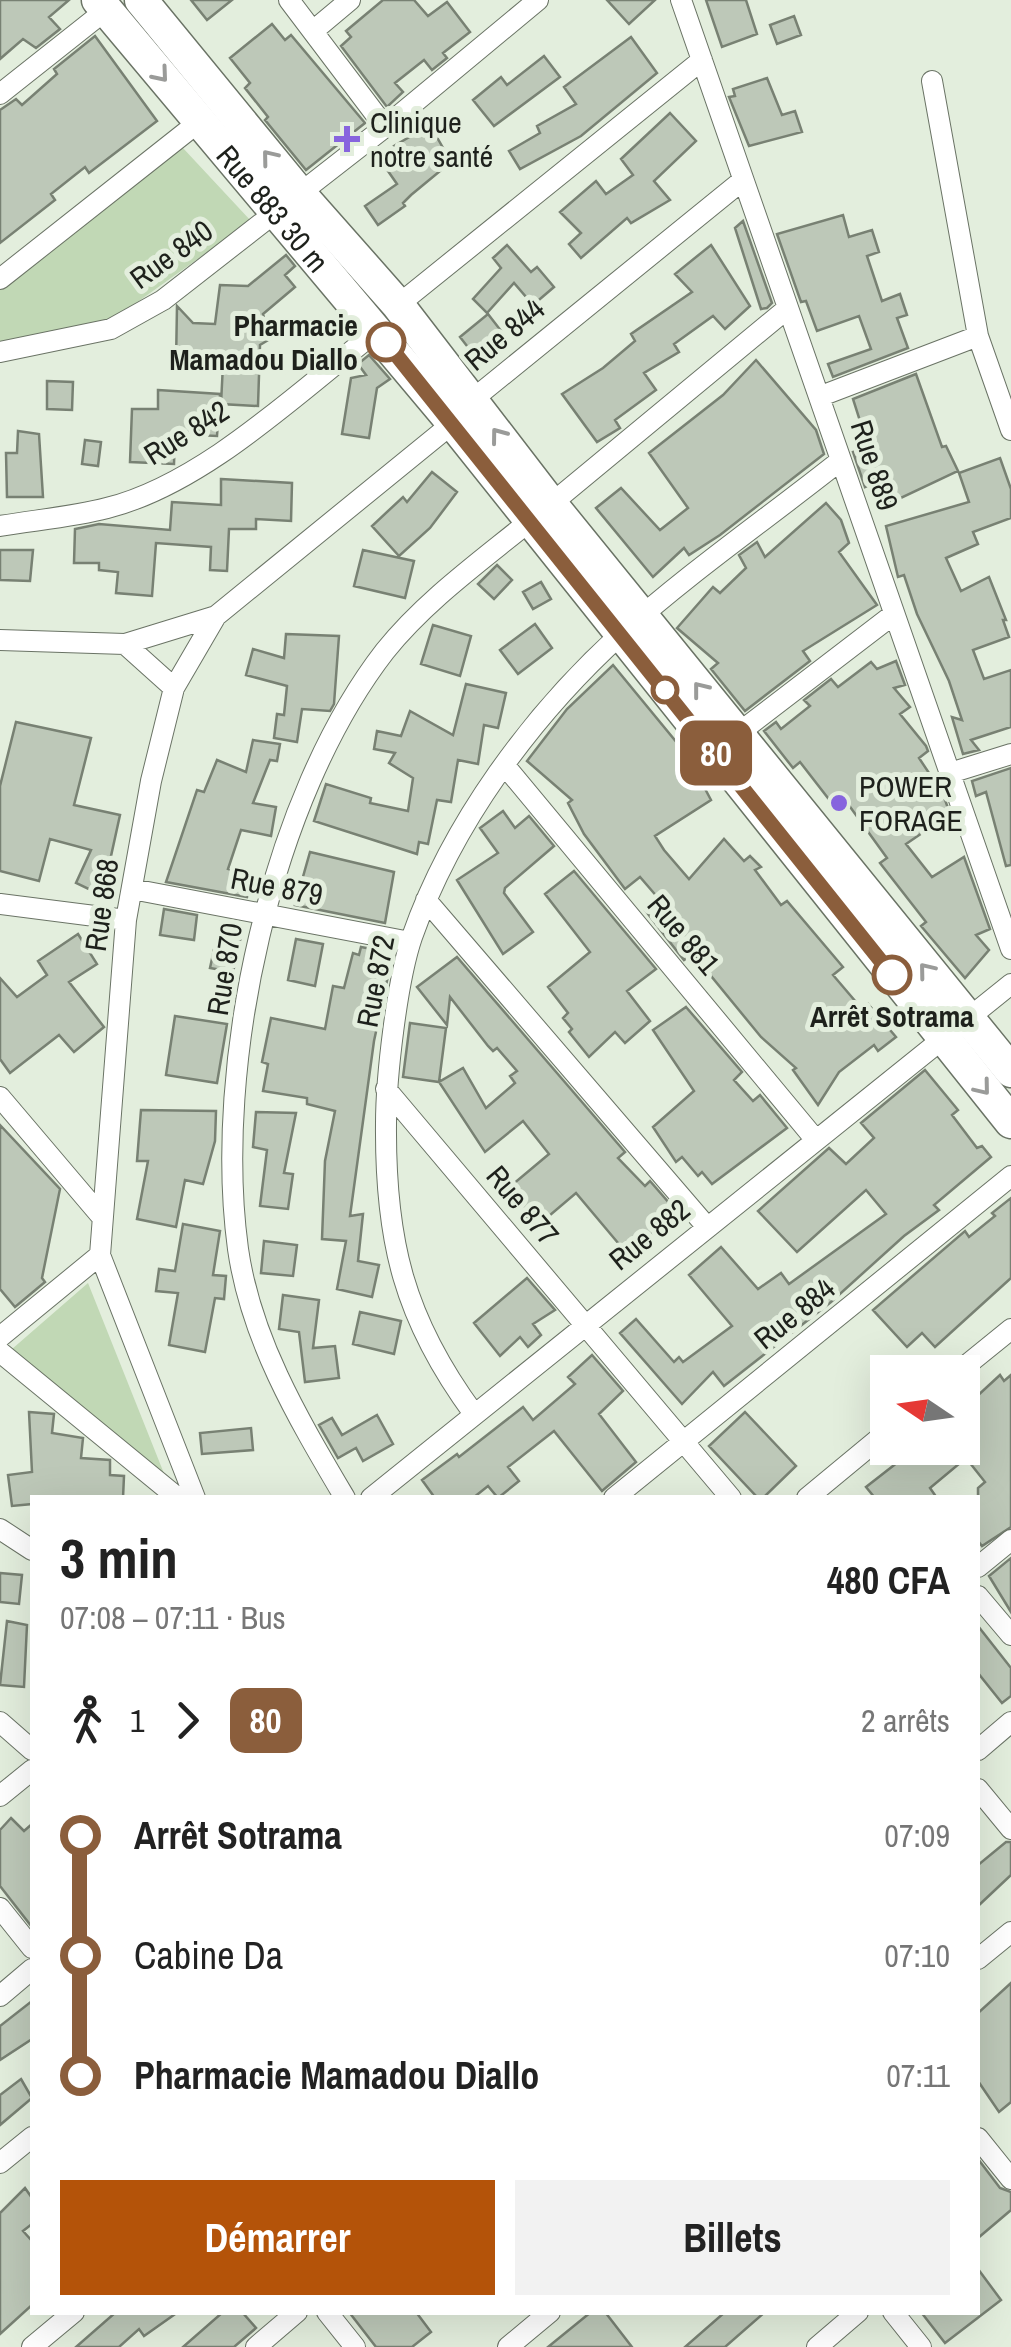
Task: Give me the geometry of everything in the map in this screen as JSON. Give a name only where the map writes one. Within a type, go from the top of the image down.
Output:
[{"type":"main road","points":[[141,0],[288,204],[398,304],[462,411]]},
{"type":"main road","name":"Rue 883 30 m","points":[[102,5],[200,121],[288,204],[377,331],[462,411],[954,1028],[1011,1122]]},
{"type":"main road","points":[[632,625],[736,735],[954,1028],[1011,1072]]},
{"type":"street","points":[[289,0],[385,127]]},
{"type":"street","points":[[313,31],[350,0]]},
{"type":"street","name":"Rue 840","points":[[0,352],[111,329],[162,300],[385,127],[538,0]]},
{"type":"street","name":"Rue 889","points":[[681,0],[1011,949]]},
{"type":"street","points":[[0,94],[102,5]]},
{"type":"street","points":[[398,304],[702,60]]},
{"type":"street","points":[[932,81],[978,336],[1011,430]]},
{"type":"street","points":[[0,279],[200,121]]},
{"type":"street","name":"Rue 844","points":[[216,616],[744,180]]},
{"type":"street","name":"Rue 870","points":[[342,1495],[282,1391],[238,1250],[234,1089],[263,914],[287,834],[312,777],[386,651],[445,589],[788,308]]},
{"type":"street","name":"Rue 842","points":[[0,526],[110,508],[179,476],[209,460],[377,331]]},
{"type":"street","points":[[821,396],[978,336]]},
{"type":"street","name":"Rue 872","points":[[474,1414],[438,1365],[407,1296],[386,1194],[386,1089],[410,942],[426,900],[452,845],[550,708],[632,625],[841,460]]},
{"type":"street","points":[[736,735],[894,614]]},
{"type":"street","points":[[0,640],[125,644],[216,616]]},
{"type":"street","name":"Rue 868","points":[[100,1255],[126,920],[174,688],[216,616]]},
{"type":"street","points":[[125,644],[174,688]]},
{"type":"street","points":[[950,773],[1011,754]]},
{"type":"street","name":"Rue 881","points":[[506,767],[815,1139]]},
{"type":"street","name":"Rue 879","points":[[132,889],[410,942]]},
{"type":"street","points":[[426,900],[707,1227]]},
{"type":"street","points":[[0,904],[126,920]]},
{"type":"street","points":[[0,925],[22,907]]},
{"type":"street","name":"Rue 882","points":[[375,1495],[1011,984]]},
{"type":"street","name":"Rue 877","points":[[386,1089],[728,1495]]},
{"type":"street","points":[[0,1096],[101,1216]]},
{"type":"street","name":"Rue 884","points":[[618,1495],[1011,1176]]},
{"type":"street","points":[[3,1328],[100,1255],[194,1495]]},
{"type":"street","points":[[979,1355],[1011,1329]]},
{"type":"street","points":[[0,1352],[174,1495]]},
{"type":"street","points":[[810,1495],[870,1446]]},
{"type":"street","points":[[0,1529],[30,1549]]},
{"type":"street","points":[[980,1566],[1011,1540]]},
{"type":"street","points":[[980,1598],[1011,1635]]},
{"type":"street","points":[[0,1722],[30,1748]]},
{"type":"street","points":[[980,1748],[1011,1722]]},
{"type":"street","points":[[0,1796],[30,1772]]},
{"type":"street","points":[[980,1791],[1011,1829]]},
{"type":"street","points":[[0,1908],[30,1946]]},
{"type":"street","points":[[980,1958],[1011,1932]]},
{"type":"street","points":[[0,1996],[30,1972]]},
{"type":"street","points":[[0,2164],[30,2139]]},
{"type":"street","points":[[980,2139],[1004,2155],[1011,2179]]},
{"type":"street","points":[[32,2347],[70,2315]]},
{"type":"street","points":[[256,2347],[293,2315]]},
{"type":"street","points":[[329,2315],[355,2347]]},
{"type":"street","points":[[508,2347],[546,2315]]},
{"type":"street","points":[[818,2347],[855,2315]]},
{"type":"street","points":[[895,2315],[922,2347]]},
{"type":"green space","points":[[182,147],[251,221],[115,318],[0,346],[0,289]]},
{"type":"green space","points":[[88,1283],[171,1491],[4,1356]]},
{"type":"building","points":[[0,0],[69,0],[49,17],[60,29],[36,48],[23,39],[0,59]]},
{"type":"building","points":[[191,0],[232,0],[207,20]]},
{"type":"building","points":[[383,0],[414,0],[428,16],[447,2],[470,32],[443,53],[447,58],[432,70],[424,60],[395,83],[403,92],[387,107],[341,46],[351,37],[346,31]]},
{"type":"building","points":[[607,0],[655,0],[629,24]]},
{"type":"building","points":[[706,0],[746,0],[757,34],[722,47]]},
{"type":"building","points":[[794,16],[801,35],[777,44],[770,25]]},
{"type":"building","points":[[272,24],[285,40],[291,35],[365,123],[306,170],[265,120],[268,117],[245,88],[250,83],[230,58]]},
{"type":"building","points":[[95,36],[157,121],[89,173],[85,167],[51,194],[55,200],[0,243],[0,110],[16,99],[22,105],[57,74],[54,69]]},
{"type":"building","points":[[631,37],[657,73],[581,136],[520,169],[509,151],[540,133],[537,126],[576,104],[564,87]]},
{"type":"building","points":[[544,56],[560,77],[494,126],[473,100],[501,77],[507,85]]},
{"type":"building","points":[[767,78],[782,115],[795,111],[802,132],[749,146],[729,97],[735,96],[733,89]]},
{"type":"building","points":[[670,113],[696,141],[654,181],[670,200],[631,223],[627,218],[581,258],[569,244],[581,233],[560,212],[596,181],[606,194],[633,175],[621,159]]},
{"type":"building","points":[[430,125],[451,162],[411,195],[403,203],[405,206],[378,225],[365,206],[397,184],[381,161],[396,150],[394,146]]},
{"type":"building","points":[[843,215],[849,237],[872,230],[879,252],[867,256],[882,301],[900,294],[907,315],[897,318],[908,348],[833,377],[828,364],[871,349],[859,316],[817,331],[806,301],[801,302],[777,234]]},
{"type":"building","points":[[743,221],[772,303],[767,308],[761,309],[735,228]]},
{"type":"building","points":[[507,245],[531,272],[537,267],[554,287],[533,305],[514,283],[487,313],[473,299],[501,268],[493,258]]},
{"type":"building","points":[[711,245],[750,306],[725,329],[713,316],[674,344],[679,352],[644,373],[656,390],[615,420],[620,428],[597,442],[562,394],[603,368],[635,341],[631,334],[692,292],[675,274]]},
{"type":"building","points":[[286,255],[295,266],[285,275],[295,287],[263,314],[266,325],[262,328],[270,339],[260,345],[258,406],[221,404],[223,364],[176,363],[177,306],[193,323],[215,324],[220,285],[248,286]]},
{"type":"building","points":[[488,314],[505,336],[477,359],[460,337]]},
{"type":"building","points":[[369,355],[390,379],[377,388],[369,438],[342,434],[351,378],[366,375],[358,364]]},
{"type":"building","points":[[756,360],[816,430],[824,454],[720,535],[689,555],[684,548],[653,577],[596,508],[621,488],[660,530],[688,508],[649,453],[723,395]]},
{"type":"building","points":[[916,374],[942,447],[946,446],[958,471],[886,505],[879,481],[865,487],[853,452],[868,446],[853,399]]},
{"type":"building","points":[[47,381],[73,382],[72,410],[47,409]]},
{"type":"building","points":[[158,390],[220,394],[217,436],[175,434],[174,464],[130,462],[132,409],[158,409]]},
{"type":"building","points":[[18,431],[39,434],[43,497],[7,497],[6,453],[17,453]]},
{"type":"building","points":[[85,440],[101,442],[98,466],[82,464]]},
{"type":"building","points":[[1000,458],[1011,489],[1011,518],[973,532],[978,544],[946,558],[961,591],[989,577],[1006,620],[1009,637],[973,650],[984,679],[1011,670],[1011,727],[971,740],[979,750],[963,754],[952,717],[962,720],[949,681],[917,614],[904,575],[898,577],[886,526],[969,502],[959,473]]},
{"type":"building","points":[[432,472],[457,492],[430,528],[399,556],[372,526],[403,497],[407,502]]},
{"type":"building","points":[[221,479],[292,483],[291,521],[256,519],[256,529],[229,529],[227,571],[210,570],[211,547],[156,543],[152,596],[116,593],[118,572],[99,570],[99,563],[74,563],[75,529],[99,524],[170,530],[172,502],[221,505]]},
{"type":"building","points":[[826,503],[841,520],[849,543],[839,552],[877,605],[803,651],[810,661],[745,711],[711,669],[718,663],[677,628],[713,587],[720,593],[746,568],[739,555],[757,542],[765,557]]},
{"type":"building","points":[[0,550],[33,550],[30,581],[0,580]]},
{"type":"building","points":[[363,550],[414,561],[405,598],[354,586]]},
{"type":"building","points":[[497,565],[512,580],[494,599],[478,584]]},
{"type":"building","points":[[541,582],[551,599],[533,609],[523,592]]},
{"type":"building","points":[[535,624],[552,648],[518,674],[500,650]]},
{"type":"building","points":[[433,625],[471,636],[460,676],[421,664]]},
{"type":"building","points":[[286,634],[339,636],[334,704],[330,711],[302,709],[297,742],[274,738],[277,714],[284,715],[287,686],[246,675],[253,649],[284,658]]},
{"type":"building","points":[[896,661],[905,685],[894,688],[910,707],[900,714],[926,746],[928,751],[919,758],[943,794],[950,814],[906,844],[932,877],[964,857],[990,929],[976,935],[989,950],[965,978],[921,926],[926,922],[880,863],[887,858],[848,804],[838,811],[800,762],[793,768],[764,731],[776,722],[781,729],[810,706],[804,700],[831,679],[838,687],[871,662],[877,669]]},
{"type":"building","points":[[613,665],[687,755],[711,800],[655,836],[664,850],[689,879],[724,839],[744,861],[750,856],[761,867],[755,870],[781,905],[787,901],[843,967],[833,975],[862,1009],[868,1004],[896,1037],[878,1051],[874,1045],[839,1072],[818,1105],[793,1070],[796,1068],[761,1037],[693,954],[684,960],[665,936],[645,910],[659,899],[640,877],[625,889],[584,834],[568,803],[572,800],[527,761],[567,709]]},
{"type":"building","points":[[466,684],[506,693],[498,728],[484,725],[478,764],[458,760],[451,802],[437,800],[428,844],[419,842],[417,854],[314,821],[326,784],[371,798],[370,803],[408,811],[413,778],[389,763],[395,753],[374,749],[377,731],[401,736],[410,711],[453,735]]},
{"type":"building","points":[[16,722],[91,738],[74,805],[120,815],[111,856],[95,892],[76,883],[91,850],[50,839],[39,881],[0,871],[0,786]]},
{"type":"building","points":[[253,740],[280,744],[277,761],[270,760],[253,803],[276,807],[271,836],[241,830],[228,869],[252,876],[247,897],[166,882],[197,790],[204,792],[217,760],[246,772]]},
{"type":"building","points":[[1011,768],[1011,865],[1006,866],[986,792],[976,796],[972,781]]},
{"type":"building","points":[[503,811],[515,828],[529,816],[554,846],[505,888],[504,893],[533,932],[503,954],[457,880],[498,853],[480,828]]},
{"type":"building","points":[[310,852],[394,872],[385,923],[295,905]]},
{"type":"building","points":[[574,871],[656,969],[627,991],[650,1021],[625,1043],[615,1032],[589,1057],[569,1032],[572,1029],[563,1018],[568,1013],[548,987],[590,952],[545,894]]},
{"type":"building","points":[[164,909],[197,915],[194,940],[160,935]]},
{"type":"building","points":[[218,931],[241,936],[233,972],[210,968]]},
{"type":"building","points":[[78,934],[97,964],[69,982],[104,1027],[74,1052],[59,1035],[10,1073],[0,1059],[0,978],[17,997],[47,975],[38,961]]},
{"type":"building","points":[[296,939],[323,944],[315,986],[288,980]]},
{"type":"building","points":[[361,947],[393,953],[374,1041],[350,1216],[363,1214],[358,1261],[379,1265],[372,1297],[337,1289],[346,1241],[322,1239],[325,1161],[335,1111],[307,1104],[307,1098],[263,1091],[268,1064],[262,1062],[271,1018],[325,1029],[333,986],[344,988],[353,953],[359,955]]},
{"type":"building","points":[[457,957],[625,1152],[618,1158],[645,1186],[650,1181],[676,1211],[629,1256],[576,1193],[536,1227],[505,1191],[549,1154],[523,1121],[485,1152],[439,1082],[463,1068],[486,1108],[515,1083],[510,1076],[517,1071],[497,1048],[493,1051],[488,1046],[450,997],[447,1025],[417,987]]},
{"type":"building","points":[[686,1007],[742,1072],[734,1080],[753,1101],[760,1095],[787,1128],[712,1184],[702,1172],[698,1176],[682,1157],[676,1162],[653,1127],[694,1091],[653,1030]]},
{"type":"building","points":[[175,1016],[227,1024],[217,1083],[166,1075]]},
{"type":"building","points":[[410,1023],[446,1028],[439,1082],[403,1077]]},
{"type":"building","points":[[925,1070],[958,1110],[952,1115],[977,1148],[982,1146],[991,1157],[934,1205],[939,1210],[831,1302],[724,1386],[713,1372],[682,1404],[620,1333],[636,1319],[674,1362],[679,1357],[683,1362],[732,1326],[689,1275],[721,1247],[758,1289],[781,1273],[789,1284],[886,1214],[866,1190],[797,1252],[758,1211],[829,1148],[846,1164],[874,1138],[861,1123]]},
{"type":"building","points":[[141,1110],[216,1111],[215,1141],[203,1184],[185,1180],[176,1227],[137,1219],[148,1161],[137,1161]]},
{"type":"building","points":[[256,1112],[296,1113],[284,1173],[293,1174],[288,1209],[260,1206],[267,1150],[253,1147]]},
{"type":"building","points":[[0,1125],[60,1189],[42,1278],[45,1282],[15,1307],[0,1289]]},
{"type":"building","points":[[1011,1198],[1011,1278],[935,1347],[922,1333],[907,1347],[873,1310],[965,1231],[969,1237],[995,1216],[992,1213]]},
{"type":"building","points":[[183,1224],[220,1231],[213,1275],[226,1276],[224,1299],[215,1298],[205,1352],[169,1345],[178,1293],[156,1291],[159,1269],[175,1271]]},
{"type":"building","points":[[264,1241],[297,1245],[293,1276],[261,1273]]},
{"type":"building","points":[[527,1278],[555,1310],[533,1324],[541,1335],[528,1347],[520,1337],[500,1356],[474,1323]]},
{"type":"building","points":[[283,1295],[319,1300],[313,1348],[335,1346],[339,1378],[305,1382],[299,1332],[279,1329]]},
{"type":"building","points":[[360,1312],[401,1321],[394,1354],[353,1344]]},
{"type":"building","points":[[592,1355],[623,1391],[599,1414],[636,1462],[602,1491],[554,1431],[508,1467],[519,1481],[502,1495],[496,1495],[488,1486],[477,1495],[433,1495],[422,1480],[457,1454],[459,1457],[523,1407],[533,1420],[575,1384],[568,1377]]},
{"type":"building","points":[[1000,1375],[1004,1381],[1011,1375],[1011,1527],[982,1546],[978,1488],[985,1482],[972,1465],[980,1465],[980,1393]]},
{"type":"building","points":[[29,1412],[54,1414],[52,1433],[83,1438],[81,1458],[110,1460],[110,1475],[124,1476],[123,1495],[30,1495],[30,1504],[12,1506],[8,1475],[32,1472]]},
{"type":"building","points":[[745,1412],[796,1466],[766,1495],[755,1495],[709,1446]]},
{"type":"building","points":[[377,1415],[393,1444],[363,1461],[356,1448],[338,1458],[319,1425],[332,1418],[342,1435]]},
{"type":"building","points":[[251,1428],[253,1450],[202,1454],[200,1433]]},
{"type":"building","points":[[894,1465],[958,1465],[930,1488],[935,1495],[873,1495],[866,1487]]},
{"type":"building","points":[[1011,1558],[1011,1612],[989,1576]]},
{"type":"building","points":[[0,1573],[22,1575],[19,1604],[0,1602]]},
{"type":"building","points":[[7,1621],[27,1625],[24,1687],[0,1685]]},
{"type":"building","points":[[980,1629],[1011,1668],[1011,1696],[1002,1703],[980,1676]]},
{"type":"building","points":[[11,1818],[24,1831],[30,1826],[30,1924],[0,1886],[0,1830]]},
{"type":"building","points":[[1011,1842],[1011,1875],[980,1904],[980,1863]]},
{"type":"building","points":[[1011,1983],[1011,2102],[999,2112],[980,2084],[980,2011]]},
{"type":"building","points":[[30,2003],[30,2040],[0,2060],[0,2026]]},
{"type":"building","points":[[21,2079],[30,2100],[0,2125],[0,2095]]},
{"type":"building","points":[[980,2162],[1000,2188],[1011,2192],[1011,2210],[980,2236]]},
{"type":"building","points":[[25,2188],[30,2195],[30,2226],[23,2231],[30,2239],[30,2307],[0,2334],[0,2213]]},
{"type":"building","points":[[980,2272],[1001,2300],[945,2343],[923,2315],[980,2315]]},
{"type":"building","points":[[113,2315],[174,2315],[144,2336],[139,2329],[119,2347],[76,2347]]},
{"type":"building","points":[[220,2315],[245,2315],[256,2328],[234,2347],[183,2347]]},
{"type":"building","points":[[351,2315],[418,2315],[431,2332],[412,2347],[376,2347]]},
{"type":"building","points":[[587,2315],[607,2315],[632,2347],[548,2347]]},
{"type":"building","points":[[722,2315],[762,2315],[725,2347],[685,2347]]},
{"type":"bus line","name":"80","points":[[386,342],[892,975]]},
{"type":"place","name":"Clinique notre santé","points":[[347,139]]},
{"type":"place","name":"Pharmacie Mamadou Diallo","points":[[386,342]]},
{"type":"place","name":"POWER FORAGE","points":[[839,803]]},
{"type":"place","name":"Arrêt Sotrama","points":[[892,975]]}]
